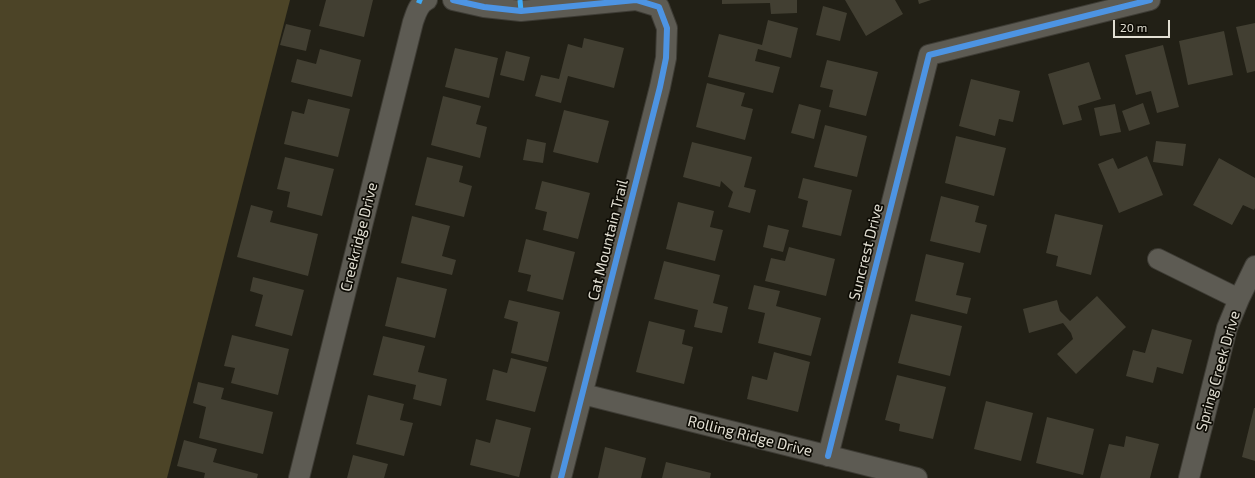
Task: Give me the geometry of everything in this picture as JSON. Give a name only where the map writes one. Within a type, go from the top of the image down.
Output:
[{"type":"street","name":"Creekridge Drive","points":[[300,478],[413,22],[416,12],[422,2],[427,0]]},
{"type":"street","name":"Cat Mountain Trail","points":[[453,0],[484,7],[521,11],[636,0],[659,7],[667,28],[666,58],[660,87],[562,478]]},
{"type":"street","name":"Suncrest Drive","points":[[828,456],[929,55],[1150,0]]},
{"type":"street","points":[[1158,259],[1239,299]]},
{"type":"street","name":"Spring Creek Drive","points":[[1189,478],[1217,362],[1227,328],[1255,266]]},
{"type":"street","name":"Rolling Ridge Drive","points":[[583,394],[917,478]]},
{"type":"shaded area","points":[[0,0],[290,0],[167,478],[0,478]]},
{"type":"building","points":[[326,0],[373,0],[364,37],[319,26]]},
{"type":"building","points":[[722,0],[797,0],[797,13],[771,14],[770,3],[722,4]]},
{"type":"building","points":[[845,0],[895,0],[903,14],[866,36]]},
{"type":"building","points":[[918,0],[931,0],[919,4]]},
{"type":"building","points":[[823,6],[847,13],[840,41],[816,35]]},
{"type":"building","points":[[768,20],[798,28],[791,58],[758,49],[755,61],[780,67],[773,93],[708,77],[719,34],[762,45]]},
{"type":"building","points":[[1255,23],[1255,71],[1247,73],[1236,27]]},
{"type":"building","points":[[286,24],[311,30],[306,51],[280,45]]},
{"type":"building","points":[[1224,31],[1233,75],[1188,85],[1179,41]]},
{"type":"building","points":[[584,38],[624,48],[614,88],[568,76],[561,103],[535,96],[541,75],[559,79],[568,44],[582,48]]},
{"type":"building","points":[[1163,45],[1179,107],[1157,113],[1151,91],[1136,95],[1125,55]]},
{"type":"building","points":[[455,48],[498,58],[489,98],[445,87]]},
{"type":"building","points":[[320,49],[361,60],[352,97],[291,82],[297,59],[316,64]]},
{"type":"building","points":[[506,51],[530,57],[524,81],[500,75]]},
{"type":"building","points":[[827,60],[878,72],[866,116],[829,107],[833,90],[820,87]]},
{"type":"building","points":[[1089,62],[1101,99],[1078,106],[1082,120],[1063,125],[1048,74]]},
{"type":"building","points":[[971,79],[1020,91],[1013,122],[999,119],[995,136],[959,126]]},
{"type":"building","points":[[707,83],[745,93],[741,106],[753,109],[745,140],[696,127]]},
{"type":"building","points":[[443,96],[481,106],[476,124],[487,127],[480,158],[431,145]]},
{"type":"building","points":[[308,99],[350,109],[338,157],[284,144],[292,111],[304,114]]},
{"type":"building","points":[[1143,103],[1150,124],[1129,131],[1122,111]]},
{"type":"building","points":[[799,104],[821,110],[814,139],[791,133]]},
{"type":"building","points":[[1115,104],[1121,132],[1100,136],[1094,108]]},
{"type":"building","points":[[564,110],[609,121],[598,163],[553,152]]},
{"type":"building","points":[[825,125],[867,136],[857,177],[814,167]]},
{"type":"building","points":[[956,136],[1006,148],[994,196],[945,183]]},
{"type":"building","points":[[527,139],[546,143],[543,163],[523,160]]},
{"type":"building","points":[[1156,141],[1186,144],[1183,166],[1153,162]]},
{"type":"building","points":[[692,142],[752,157],[744,187],[756,190],[750,213],[728,207],[733,192],[721,181],[720,187],[683,177]]},
{"type":"building","points":[[1147,156],[1163,195],[1119,213],[1098,164],[1113,158],[1118,169]]},
{"type":"building","points":[[285,157],[334,169],[322,216],[287,207],[290,192],[277,189]]},
{"type":"building","points":[[427,157],[463,166],[459,182],[472,186],[464,217],[415,205]]},
{"type":"building","points":[[1219,158],[1255,178],[1255,208],[1254,210],[1243,205],[1232,225],[1193,205]]},
{"type":"building","points":[[803,178],[852,190],[841,236],[802,227],[808,201],[798,198]]},
{"type":"building","points":[[542,181],[590,193],[578,239],[543,230],[547,212],[535,209]]},
{"type":"building","points":[[941,196],[979,206],[975,222],[987,225],[980,253],[930,241]]},
{"type":"building","points":[[678,202],[714,211],[710,227],[723,230],[715,261],[666,249]]},
{"type":"building","points":[[251,205],[273,211],[270,222],[318,234],[308,276],[237,257]]},
{"type":"building","points":[[1055,214],[1103,225],[1091,275],[1056,266],[1058,256],[1046,253]]},
{"type":"building","points":[[412,216],[450,226],[442,256],[456,260],[452,275],[401,263]]},
{"type":"building","points":[[768,225],[789,230],[783,252],[763,247]]},
{"type":"building","points":[[526,239],[575,252],[563,300],[527,291],[531,275],[518,272]]},
{"type":"building","points":[[789,247],[835,259],[826,296],[765,281],[771,258],[785,261]]},
{"type":"building","points":[[926,254],[964,263],[956,295],[971,298],[967,314],[915,301]]},
{"type":"building","points":[[664,261],[720,275],[713,303],[728,307],[722,333],[694,327],[698,310],[654,299]]},
{"type":"building","points":[[253,277],[304,290],[292,336],[255,326],[263,295],[250,291]]},
{"type":"building","points":[[397,277],[447,289],[435,338],[385,326]]},
{"type":"building","points":[[754,285],[780,291],[776,306],[821,318],[811,356],[758,343],[765,313],[748,309]]},
{"type":"building","points":[[1097,296],[1126,327],[1076,374],[1057,354],[1073,339],[1071,333],[1063,323],[1029,333],[1023,309],[1057,300],[1060,311],[1070,321]]},
{"type":"building","points":[[509,300],[560,312],[548,362],[511,353],[518,322],[504,318]]},
{"type":"building","points":[[911,314],[962,326],[950,376],[898,363]]},
{"type":"building","points":[[649,321],[685,330],[682,344],[693,347],[684,384],[636,372]]},
{"type":"building","points":[[1152,329],[1192,340],[1183,374],[1157,367],[1153,383],[1126,376],[1133,350],[1145,353]]},
{"type":"building","points":[[232,335],[289,349],[278,395],[231,383],[235,368],[224,366]]},
{"type":"building","points":[[383,336],[425,346],[418,372],[447,379],[441,406],[413,399],[416,385],[373,375]]},
{"type":"building","points":[[774,352],[810,362],[798,412],[747,399],[752,376],[767,380]]},
{"type":"building","points":[[511,358],[547,367],[535,412],[486,400],[493,369],[507,373]]},
{"type":"building","points":[[897,375],[946,387],[933,439],[899,431],[900,424],[885,420]]},
{"type":"building","points":[[198,382],[224,388],[221,399],[273,412],[263,454],[199,438],[206,407],[193,403]]},
{"type":"building","points":[[368,395],[404,404],[400,420],[413,423],[404,456],[356,444]]},
{"type":"building","points":[[986,401],[1033,413],[1021,461],[974,449]]},
{"type":"building","points":[[1255,408],[1255,461],[1242,457]]},
{"type":"building","points":[[1047,417],[1094,429],[1083,475],[1036,463]]},
{"type":"building","points":[[496,419],[531,428],[519,477],[470,465],[476,439],[490,443]]},
{"type":"building","points":[[1126,436],[1159,444],[1150,478],[1100,478],[1109,444],[1124,447]]},
{"type":"building","points":[[184,440],[217,449],[213,462],[258,474],[257,478],[204,478],[205,473],[177,466]]},
{"type":"building","points":[[605,447],[646,458],[641,478],[598,478]]},
{"type":"building","points":[[353,455],[388,464],[384,478],[347,478]]},
{"type":"building","points":[[666,462],[711,473],[710,478],[662,478]]},
{"type":"marked path","points":[[417,0],[422,2]]},
{"type":"marked path","points":[[520,0],[521,11]]},
{"type":"cycle path","points":[[453,0],[484,7],[521,11],[636,0],[659,7],[667,28],[666,58],[660,87],[561,478]]},
{"type":"cycle path","points":[[828,456],[929,55],[1150,0]]}]
